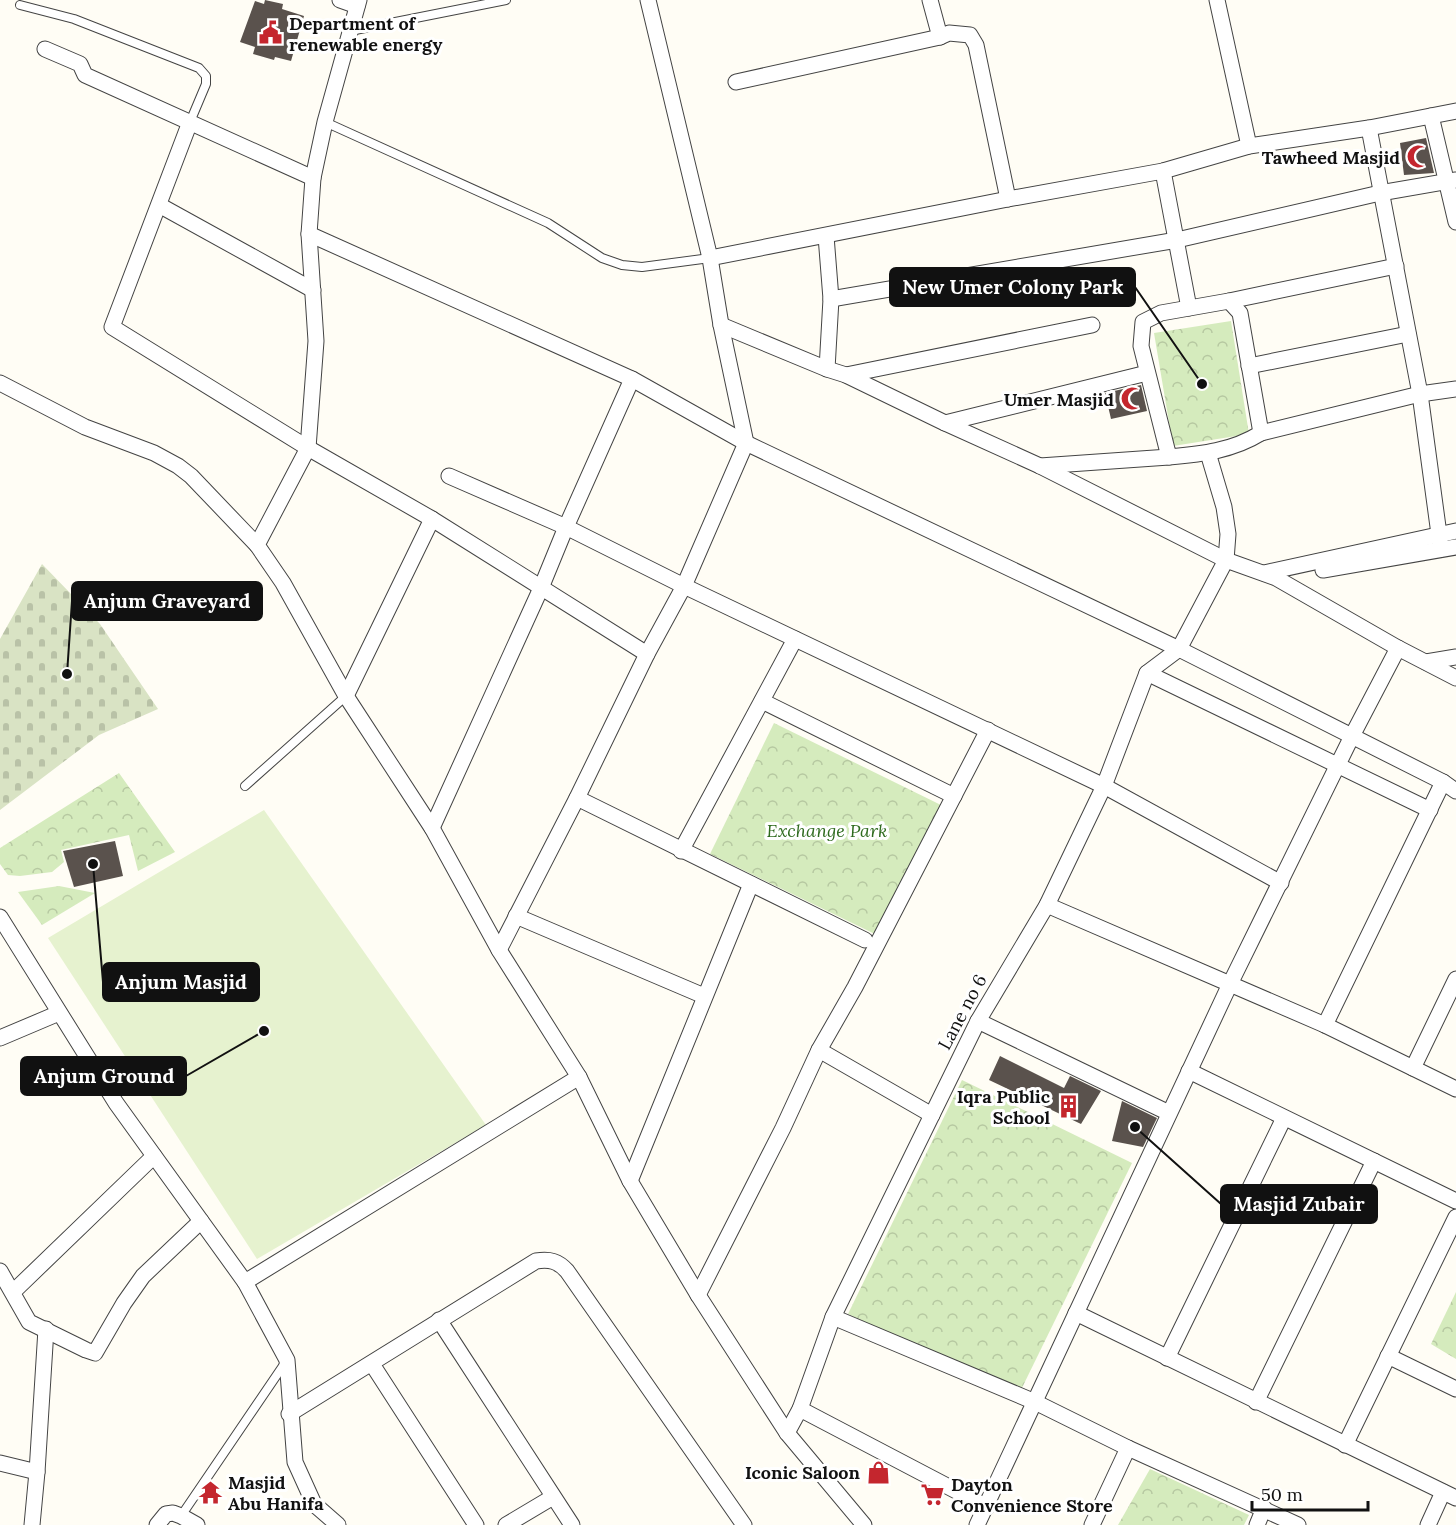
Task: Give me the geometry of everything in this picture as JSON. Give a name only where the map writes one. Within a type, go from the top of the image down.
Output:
[{"type":"street","points":[[257,545],[308,448],[316,341],[309,234],[313,178],[325,122],[358,3],[340,0]]},
{"type":"street","points":[[498,950],[577,798],[647,654],[684,586],[747,443],[721,325],[710,258],[648,0]]},
{"type":"street","points":[[930,0],[940,37]]},
{"type":"street","points":[[1218,0],[1249,146]]},
{"type":"street","points":[[736,82],[940,37],[949,33],[970,35],[974,38],[1008,199]]},
{"type":"street","points":[[45,49],[80,64],[85,75],[313,178]]},
{"type":"street","points":[[710,258],[1163,171],[1249,146],[1369,128],[1456,111]]},
{"type":"street","points":[[1431,116],[1452,181],[1456,222]]},
{"type":"street","points":[[190,122],[112,327],[308,448],[432,519],[647,654]]},
{"type":"street","points":[[1270,575],[1448,548],[1438,533],[1420,394],[1369,128]]},
{"type":"street","points":[[1163,171],[1189,308]]},
{"type":"street","points":[[831,298],[1177,240],[1380,193],[1452,181]]},
{"type":"street","points":[[159,206],[313,290]]},
{"type":"street","points":[[309,234],[632,379],[747,443],[1179,649],[1450,787],[1430,810],[1325,1025]]},
{"type":"street","points":[[826,236],[831,298],[827,369]]},
{"type":"street","points":[[1169,457],[1141,346],[1143,322],[1161,313],[1396,266]]},
{"type":"street","points":[[1229,301],[1240,314],[1261,433]]},
{"type":"street","points":[[721,325],[846,375],[1040,466],[1226,560],[1270,575],[1398,648],[1456,678]]},
{"type":"street","points":[[846,375],[1092,325]]},
{"type":"street","points":[[1249,366],[1408,334]]},
{"type":"street","points":[[945,423],[1147,373]]},
{"type":"street","points":[[432,828],[541,588],[632,379]]},
{"type":"street","points":[[0,383],[85,427],[154,453],[178,466],[191,476],[257,545],[283,583],[346,696],[432,828],[498,950],[579,1077],[630,1181],[698,1295],[787,1433],[864,1525]]},
{"type":"street","points":[[1040,466],[1208,453],[1245,443],[1261,433],[1420,394],[1456,389]]},
{"type":"street","points":[[1208,453],[1224,507],[1228,534],[1226,560],[1179,649],[1147,673],[1430,810]]},
{"type":"street","points":[[449,476],[566,527],[684,586],[1104,786],[1281,883]]},
{"type":"street","points":[[346,696],[432,519]]},
{"type":"street","points":[[1270,575],[1438,533],[1456,531]]},
{"type":"street","points":[[681,851],[795,639]]},
{"type":"street","points":[[977,1525],[1230,984],[1398,648]]},
{"type":"street","points":[[1426,662],[1456,657]]},
{"type":"street","name":"Lane no 6","points":[[787,1433],[800,1409],[833,1317],[978,1021],[1047,905],[1104,786],[1147,673]]},
{"type":"street","points":[[762,701],[954,796]]},
{"type":"street","points":[[698,1295],[783,1128],[819,1050],[855,987],[988,730]]},
{"type":"street","points":[[577,798],[865,940]]},
{"type":"street","points":[[630,1181],[751,884]]},
{"type":"street","points":[[1047,905],[1325,1025],[1456,1089]]},
{"type":"street","points":[[516,916],[704,996]]},
{"type":"street","points":[[0,917],[116,1103],[245,1282],[286,1360],[295,1462],[314,1504],[338,1525]]},
{"type":"street","points":[[1413,1068],[1456,979]]},
{"type":"street","points":[[0,1038],[59,1013]]},
{"type":"street","points":[[978,1021],[1169,1113]]},
{"type":"street","points":[[819,1050],[932,1115]]},
{"type":"street","points":[[1189,1071],[1456,1201]]},
{"type":"street","points":[[245,1282],[579,1077]]},
{"type":"street","points":[[1167,1358],[1284,1118]]},
{"type":"street","points":[[13,1292],[154,1156]]},
{"type":"street","points":[[1256,1402],[1374,1161]]},
{"type":"street","points":[[1345,1444],[1456,1217]]},
{"type":"street","points":[[0,1271],[28,1322],[95,1353],[124,1303],[143,1276],[201,1221]]},
{"type":"street","points":[[289,1414],[536,1261],[552,1260],[567,1271],[744,1525]]},
{"type":"street","points":[[1076,1313],[1450,1495],[1428,1525]]},
{"type":"street","points":[[833,1317],[1035,1402],[1128,1448],[1298,1525]]},
{"type":"street","points":[[439,1320],[572,1525]]},
{"type":"street","points":[[32,1525],[38,1472],[46,1329]]},
{"type":"street","points":[[1388,1356],[1456,1389]]},
{"type":"street","points":[[372,1364],[476,1525]]},
{"type":"street","points":[[800,1409],[987,1507]]},
{"type":"street","points":[[1092,1525],[1128,1448]]},
{"type":"street","points":[[0,1463],[38,1472]]},
{"type":"street","points":[[506,1525],[553,1497]]},
{"type":"street","points":[[1257,1525],[1264,1508]]},
{"type":"street","points":[[157,1525],[166,1514],[173,1513],[197,1525]]},
{"type":"lane","points":[[350,31],[506,0]]},
{"type":"lane","points":[[20,5],[74,19],[199,68],[206,76],[206,84],[190,122]]},
{"type":"lane","points":[[325,122],[548,223],[602,258],[622,265],[642,267],[710,258]]},
{"type":"lane","points":[[245,786],[346,696]]},
{"type":"lane","points":[[181,1516],[286,1360]]},
{"type":"green space","points":[[1231,321],[1249,434],[1173,446],[1154,333]]},
{"type":"green space","points":[[42,564],[100,624],[158,709],[99,735],[0,810],[0,639]]},
{"type":"green space","name":"Exchange Park","points":[[774,723],[943,806],[879,936],[710,854]]},
{"type":"green space","points":[[119,773],[175,852],[138,871],[129,835],[61,850],[64,862],[52,872],[20,876],[8,875],[0,864],[0,848]]},
{"type":"green space","points":[[264,810],[486,1125],[257,1259],[48,938]]},
{"type":"green space","points":[[59,886],[95,893],[42,925],[18,892]]},
{"type":"green space","points":[[962,1080],[1132,1163],[1018,1396],[848,1314]]},
{"type":"green space","points":[[1456,1292],[1456,1359],[1431,1344]]},
{"type":"green space","points":[[1150,1469],[1249,1515],[1244,1525],[1118,1525]]},
{"type":"building","name":"Department of renewable energy","points":[[265,0],[283,4],[282,9],[304,16],[291,61],[275,57],[274,60],[253,54],[255,47],[240,42],[255,1],[264,4]]},
{"type":"building","name":"Tawheed Masjid","points":[[1426,138],[1434,173],[1404,175],[1400,143]]},
{"type":"building","points":[[1141,385],[1147,411],[1111,419],[1105,393]]},
{"type":"building","points":[[115,841],[123,876],[74,887],[63,851]]},
{"type":"building","name":"Iqra Public School","points":[[1000,1056],[1064,1088],[1070,1076],[1101,1091],[1081,1124],[989,1080]]},
{"type":"building","points":[[1122,1101],[1157,1118],[1143,1147],[1112,1141]]},
{"type":"place","name":"Department of renewable energy","points":[[271,33]]},
{"type":"place","name":"Tawheed Masjid","points":[[1418,157]]},
{"type":"place","name":"New Umer Colony Park","points":[[1202,384]]},
{"type":"place","name":"Umer Masjid","points":[[1132,399]]},
{"type":"place","name":"Anjum Graveyard","points":[[67,674]]},
{"type":"place","name":"Anjum Masjid","points":[[93,864]]},
{"type":"place","name":"Anjum Ground","points":[[264,1031]]},
{"type":"place","name":"Iqra Public School","points":[[1068,1106]]},
{"type":"place","name":"Masjid Zubair","points":[[1135,1127]]},
{"type":"place","name":"Iconic Saloon","points":[[878,1472]]},
{"type":"place","name":"Masjid Abu Hanifa","points":[[210,1492]]},
{"type":"place","name":"Dayton Convenience Store","points":[[933,1494]]}]
